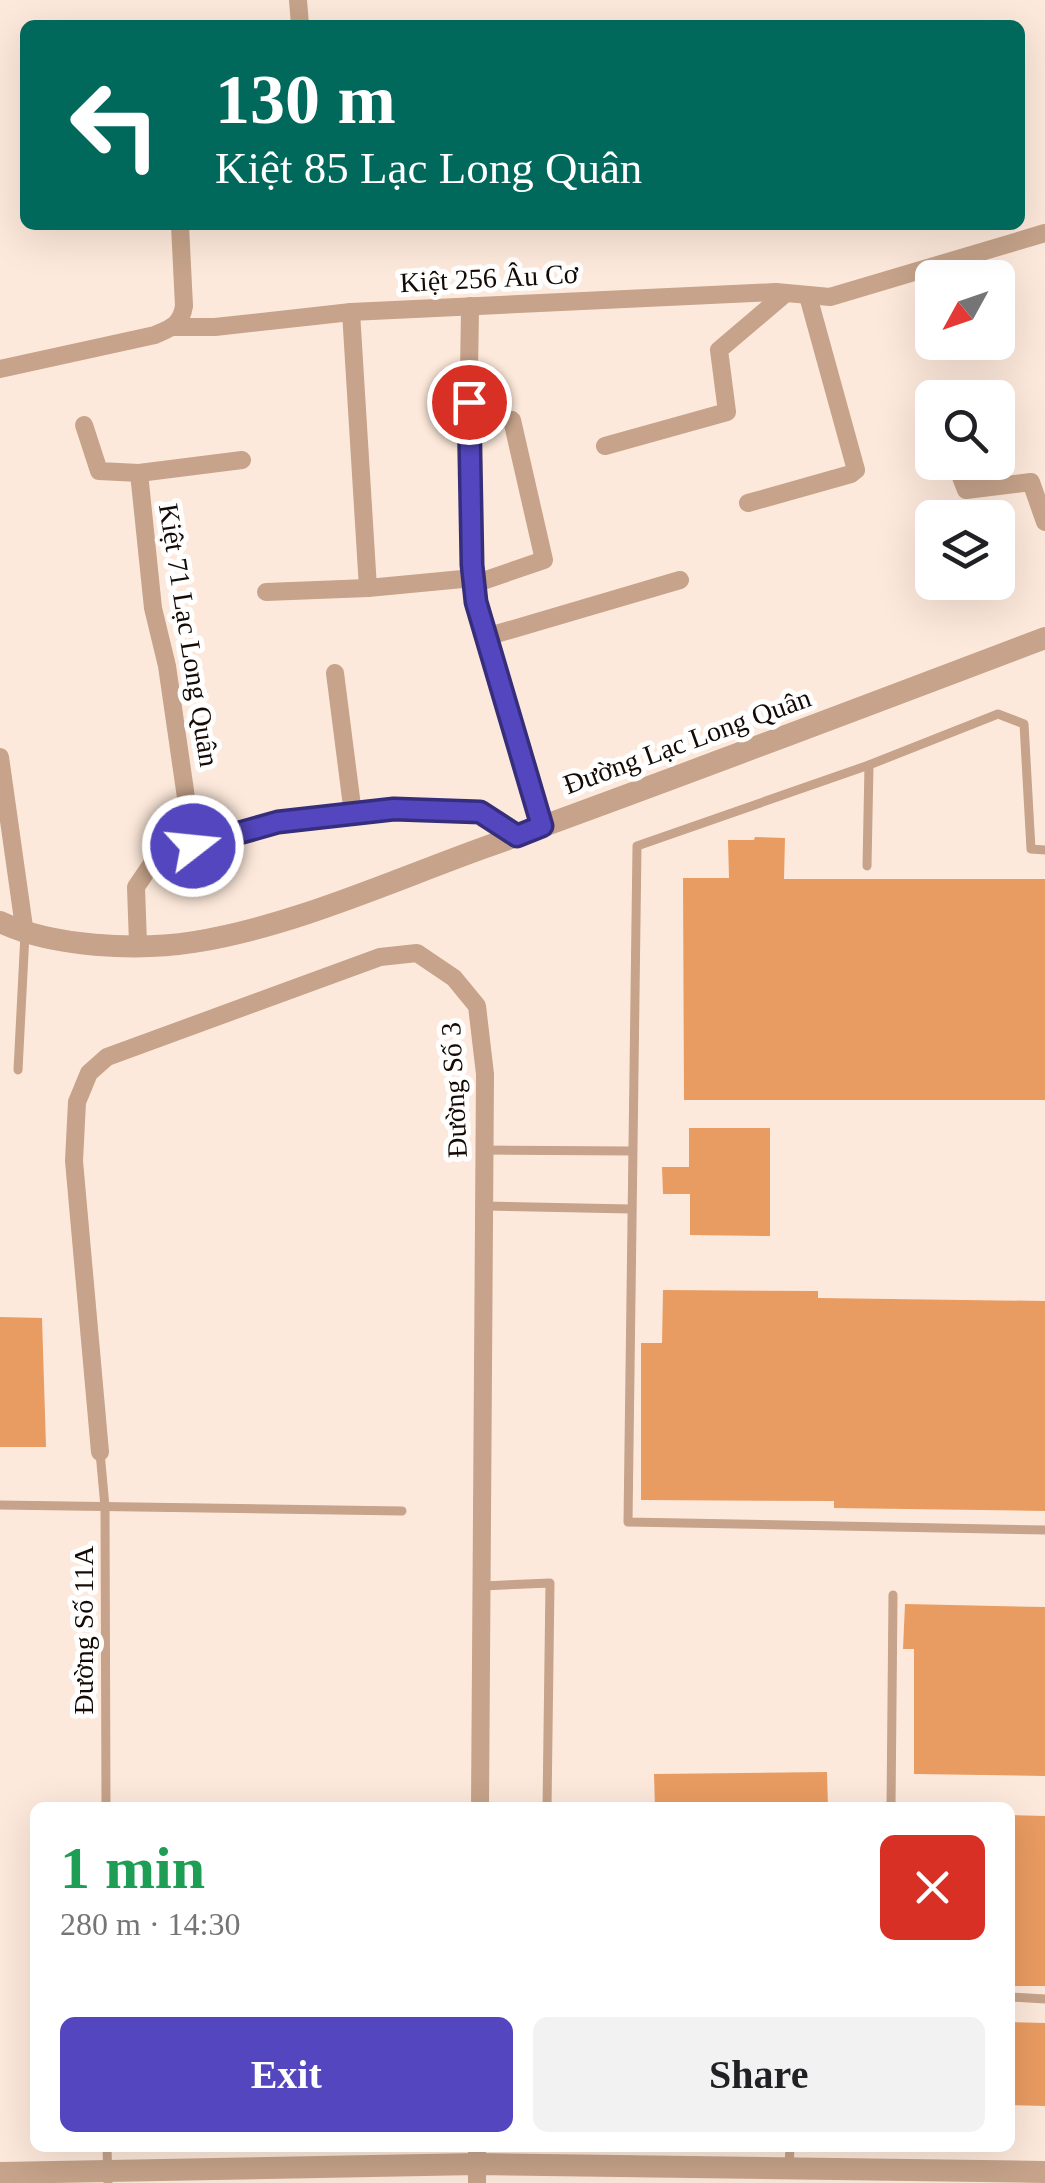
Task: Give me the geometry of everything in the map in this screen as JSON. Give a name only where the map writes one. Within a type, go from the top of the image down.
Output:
[{"type":"street","points":[[174,327],[182,318],[184,306],[180,230]]},
{"type":"street","name":"Kiệt 256 Âu Cơ","points":[[0,369],[156,335],[174,327],[215,327],[351,312],[776,292],[830,297],[1045,233]]},
{"type":"street","points":[[605,446],[726,412],[719,350],[785,294]]},
{"type":"street","points":[[748,503],[856,470],[808,296]]},
{"type":"street","points":[[470,306],[474,581],[486,637],[542,826]]},
{"type":"street","points":[[351,312],[368,588]]},
{"type":"street","points":[[266,592],[474,581],[544,560],[512,420]]},
{"type":"street","points":[[84,426],[99,471],[139,482],[242,460]]},
{"type":"street","points":[[962,480],[966,490],[1031,482],[1045,522]]},
{"type":"street","name":"Kiệt 71 Lạc Long Quân","points":[[139,482],[152,608],[166,666],[193,846]]},
{"type":"street","points":[[486,637],[680,580]]},
{"type":"street","name":"Đường Lạc Long Quân","points":[[0,922],[25,934],[110,945],[190,942],[260,928],[1045,638]]},
{"type":"street","points":[[335,673],[354,814]]},
{"type":"street","points":[[0,758],[25,934]]},
{"type":"street","points":[[138,944],[136,887],[152,862],[193,846],[278,822],[394,809],[480,812],[517,836]]},
{"type":"street","name":"Đường Số 3","points":[[100,1452],[74,1161],[77,1102],[89,1072],[107,1057],[380,957],[417,953],[454,978],[477,1006],[485,1074],[480,1802]]},
{"type":"street","points":[[0,2173],[108,2178],[789,2158],[1045,2172]]},
{"type":"lane","points":[[1045,850],[1031,850],[1024,724],[998,714],[869,765],[637,846],[628,1522],[1045,1530]]},
{"type":"lane","points":[[867,866],[869,765]]},
{"type":"lane","points":[[18,1070],[25,934]]},
{"type":"lane","points":[[485,1150],[632,1151]]},
{"type":"lane","points":[[484,1206],[631,1208]]},
{"type":"lane","name":"Đường Số 11A","points":[[100,1452],[105,1507],[106,1802]]},
{"type":"lane","points":[[0,1505],[402,1511]]},
{"type":"lane","points":[[482,1586],[550,1583],[547,1802]]},
{"type":"lane","points":[[891,1802],[892,1595]]},
{"type":"lane","points":[[1015,1997],[1045,1999]]},
{"type":"lane","points":[[107,2152],[108,2178]]},
{"type":"building","points":[[785,838],[784,879],[1045,879],[1045,1100],[684,1100],[683,878],[729,878],[728,840]]},
{"type":"building","points":[[689,1128],[770,1128],[770,1236],[690,1235],[690,1194],[663,1194],[662,1167],[689,1167]]},
{"type":"building","points":[[663,1290],[818,1291],[818,1298],[1045,1301],[1045,1511],[834,1508],[834,1501],[641,1500],[641,1343],[662,1343]]},
{"type":"building","points":[[0,1317],[42,1318],[46,1447],[0,1447]]},
{"type":"building","points":[[905,1604],[1045,1607],[1045,1776],[914,1774],[914,1649],[903,1649]]},
{"type":"building","points":[[827,1772],[828,1802],[655,1802],[654,1774]]},
{"type":"building","points":[[1015,1815],[1045,1816],[1045,1986],[1015,1986]]},
{"type":"building","points":[[1015,2022],[1045,2023],[1045,2106],[1015,2105]]},
{"type":"route","points":[[193,846],[278,822],[394,809],[480,812],[517,836],[542,826],[476,602],[469,402]]}]
